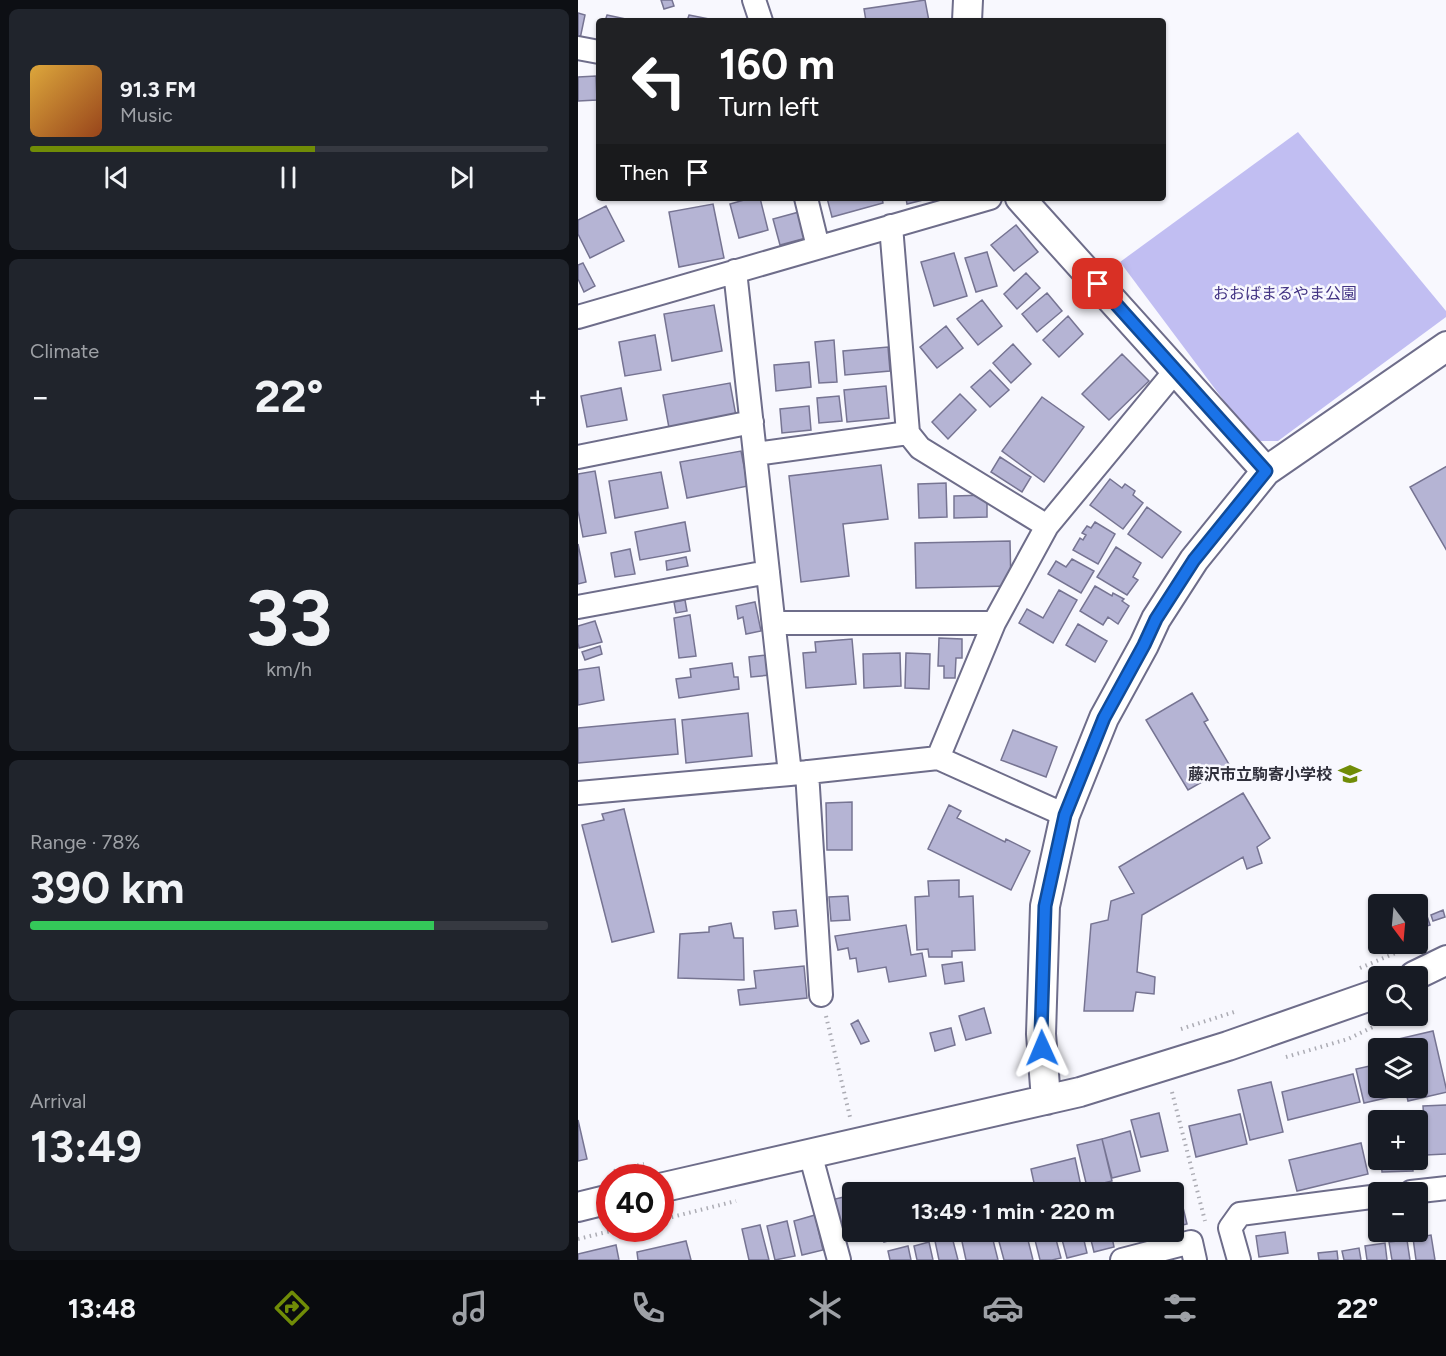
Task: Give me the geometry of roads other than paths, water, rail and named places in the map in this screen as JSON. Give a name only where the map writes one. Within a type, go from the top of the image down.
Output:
[{"type":"street","points":[[754,0],[760,18]]},
{"type":"street","points":[[967,18],[968,0]]},
{"type":"street","points":[[578,48],[596,51]]},
{"type":"street","points":[[807,201],[818,247]]},
{"type":"street","points":[[578,317],[978,201]]},
{"type":"street","points":[[1023,201],[1266,471]]},
{"type":"street","points":[[890,226],[908,433],[920,447],[1047,526]]},
{"type":"street","points":[[735,271],[774,623],[799,773],[821,995]]},
{"type":"street","points":[[1046,1100],[1041,1034],[1045,906],[1065,815],[1104,718],[1156,619],[1194,560],[1266,471],[1446,346]]},
{"type":"street","points":[[938,758],[994,623],[1047,526],[1176,370]]},
{"type":"street","points":[[578,458],[752,422]]},
{"type":"street","points":[[755,454],[908,433]]},
{"type":"street","points":[[578,607],[768,572]]},
{"type":"street","points":[[774,623],[994,623]]},
{"type":"street","points":[[578,793],[938,758],[1065,815]]},
{"type":"street","points":[[1428,969],[1446,960]]},
{"type":"street","points":[[674,1185],[1080,1092],[1228,1046],[1368,997]]},
{"type":"street","points":[[810,1154],[839,1260]]},
{"type":"street","points":[[1428,1190],[1446,1188]]},
{"type":"street","points":[[1239,1260],[1230,1228],[1240,1214],[1368,1197]]},
{"type":"street","points":[[578,1207],[596,1202]]},
{"type":"street","points":[[1122,1260],[1191,1242],[1195,1260]]},
{"type":"place","name":"藤沢市立駒寄小学校","points":[[1350,774]]},
{"type":"park label","name":"おおばまるやま公園","points":[[1285,293]]}]
